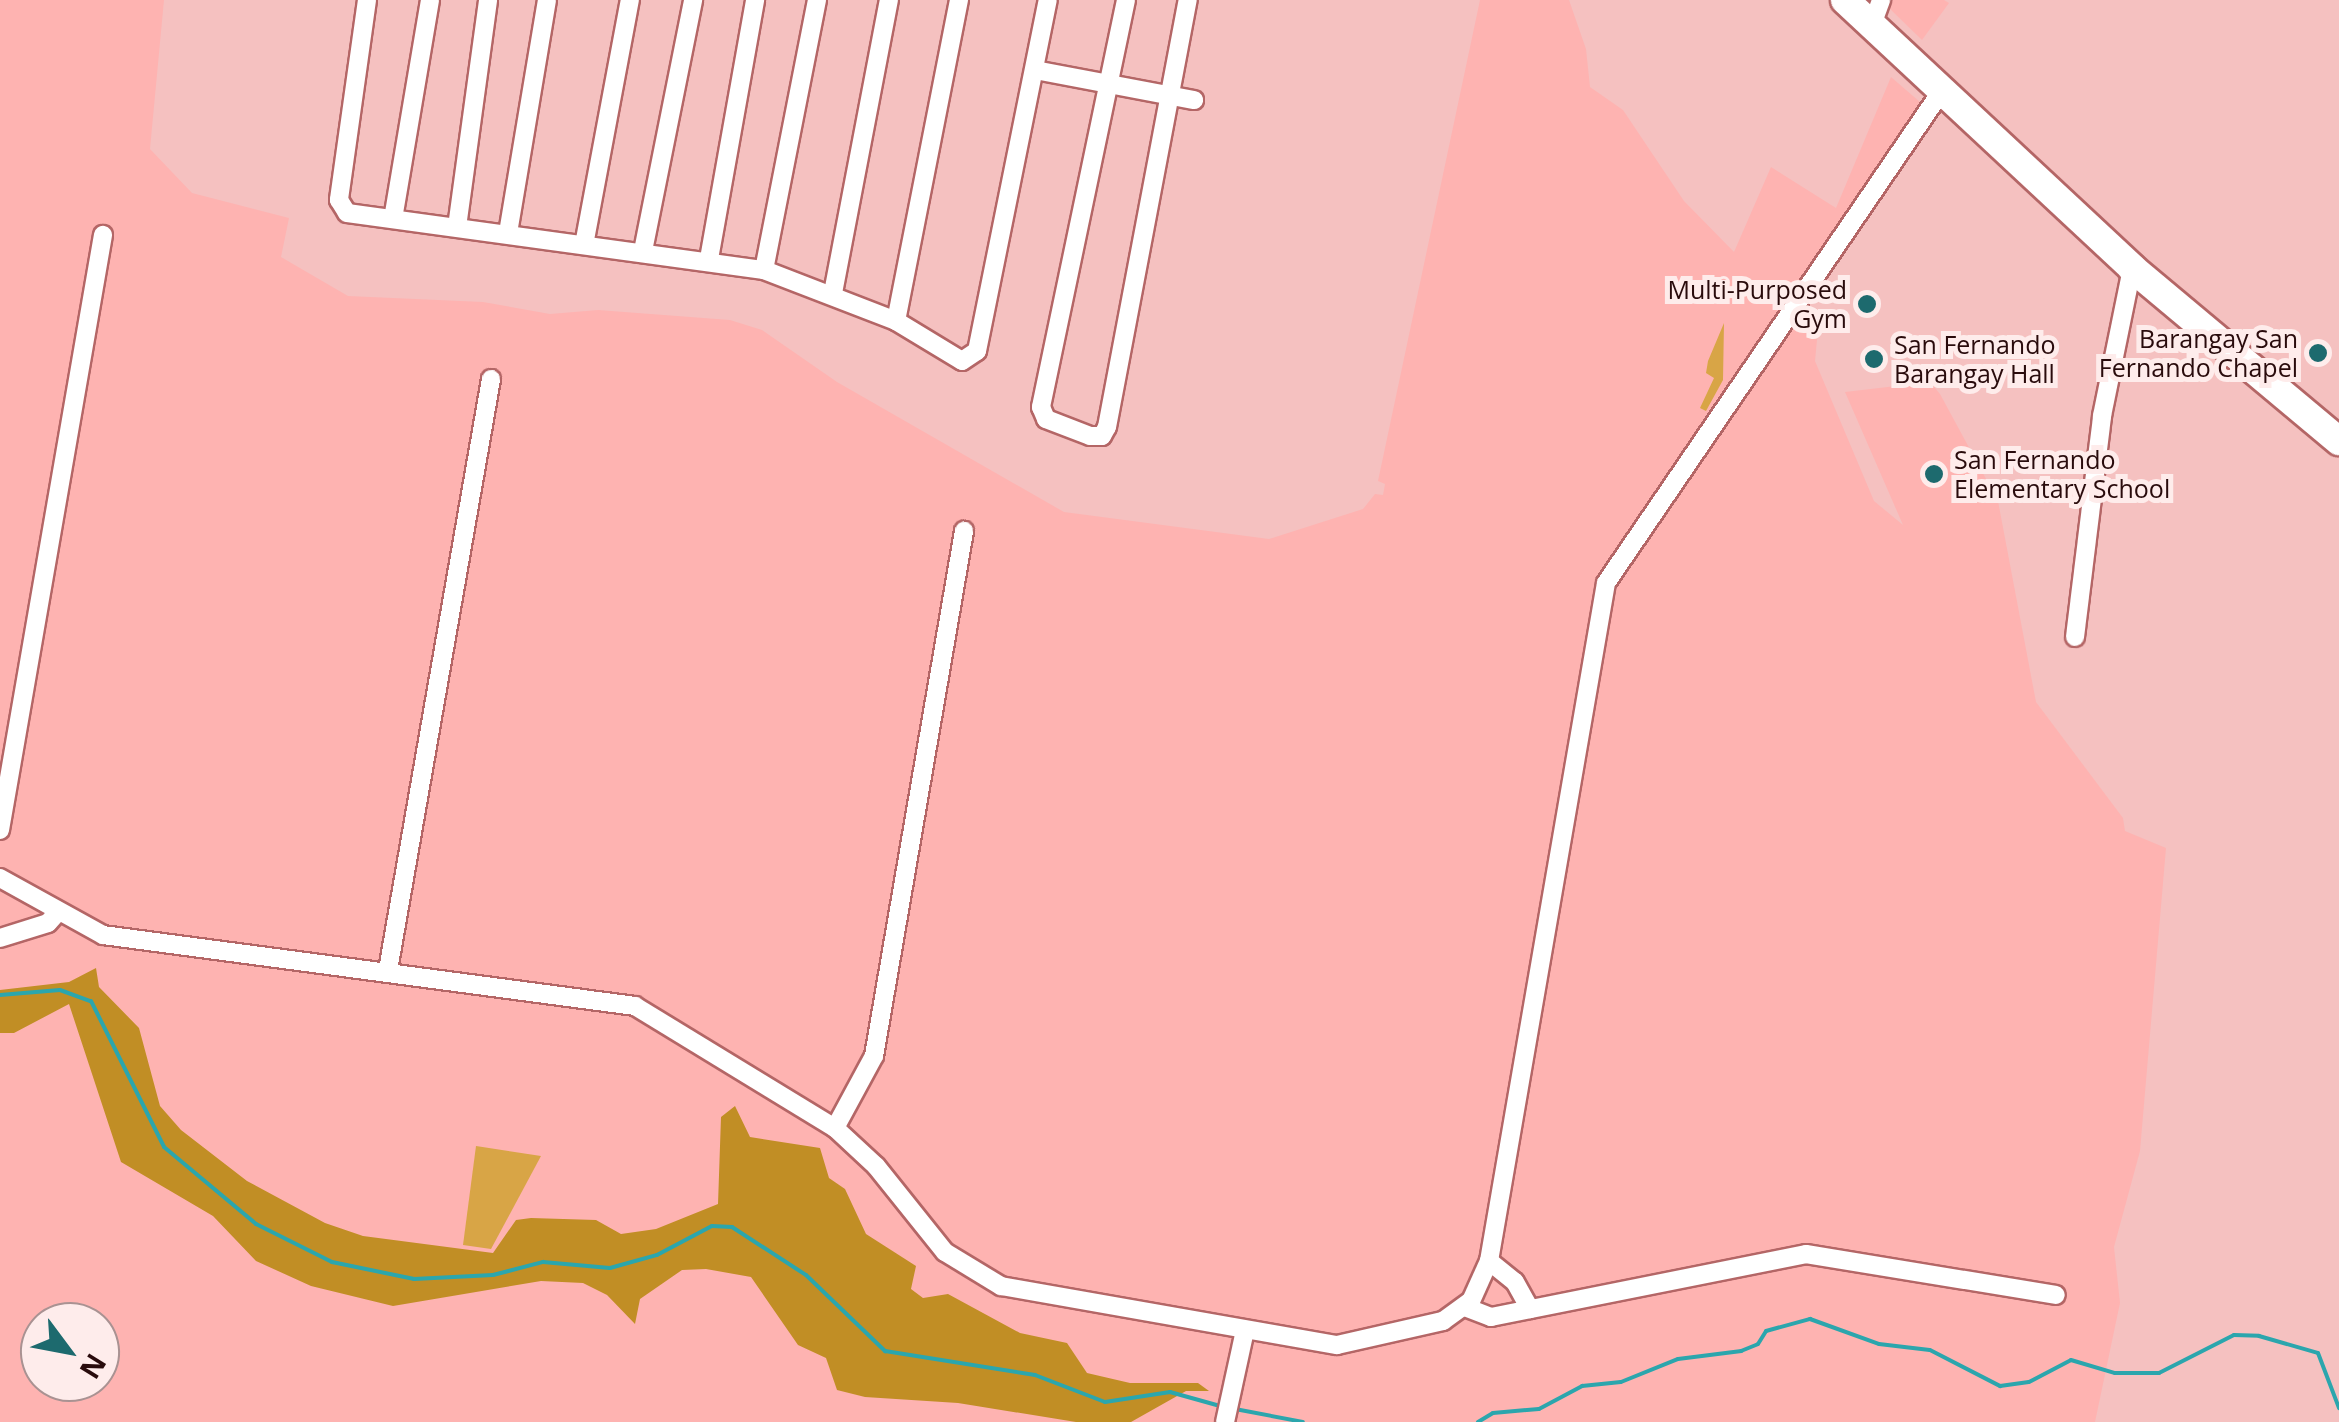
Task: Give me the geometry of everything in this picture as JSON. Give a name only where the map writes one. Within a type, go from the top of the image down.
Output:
[{"type":"highway","points":[[1845,0],[1876,12],[1941,92],[2132,268],[2339,441]]},
{"type":"street","points":[[367,0],[339,200],[346,212],[709,259],[764,270],[896,321],[962,360],[976,351],[1048,0]]},
{"type":"street","points":[[393,218],[430,0]]},
{"type":"street","points":[[456,227],[488,0]]},
{"type":"street","points":[[508,233],[547,0]]},
{"type":"street","points":[[584,245],[630,0]]},
{"type":"street","points":[[642,251],[693,0]]},
{"type":"street","points":[[709,259],[755,0]]},
{"type":"street","points":[[764,270],[817,0]]},
{"type":"street","points":[[833,294],[888,0]]},
{"type":"street","points":[[896,321],[959,0]]},
{"type":"street","points":[[1126,0],[1112,82],[1041,407],[1046,419],[1090,436],[1102,436],[1108,427],[1188,0]]},
{"type":"street","points":[[1034,70],[1194,100]]},
{"type":"street","points":[[0,878],[102,935],[626,1002],[835,1128],[876,1166],[938,1245],[979,1277],[1028,1293],[1352,1344],[1434,1324],[1465,1307],[1489,1261],[1608,579],[1941,92]]},
{"type":"street","points":[[0,830],[103,235]]},
{"type":"street","points":[[2075,637],[2102,416],[2132,268]]},
{"type":"street","points":[[388,970],[491,378]]},
{"type":"street","points":[[835,1128],[863,1086],[874,1056],[964,531]]},
{"type":"street","points":[[0,938],[48,923],[58,913]]},
{"type":"street","points":[[1465,1307],[1484,1317],[1806,1254],[2056,1294]]},
{"type":"street","points":[[1489,1261],[1515,1282],[1530,1309]]},
{"type":"street","points":[[1225,1422],[1245,1330]]},
{"type":"shaded area","points":[[0,0],[164,0],[150,149],[192,193],[289,218],[281,257],[348,296],[483,302],[550,314],[598,310],[730,320],[762,330],[837,382],[1064,512],[1269,539],[1363,509],[1375,494],[1383,495],[1385,484],[1378,481],[1480,0],[1569,0],[1586,49],[1590,87],[1623,110],[1684,201],[1734,252],[1771,167],[1836,208],[1891,77],[1935,115],[1815,291],[1806,313],[1817,340],[1815,361],[1874,501],[1903,525],[1845,392],[1930,382],[1940,394],[1998,501],[2036,702],[2123,818],[2125,831],[2166,848],[2140,1151],[2114,1247],[2120,1303],[2095,1422],[0,1422]]},
{"type":"shaded area","points":[[1891,0],[1949,3],[1922,40],[1887,6]]},
{"type":"shaded area","points":[[1724,323],[1723,380],[1706,411],[1700,408],[1714,378],[1706,373],[1708,361]]},
{"type":"shaded area","points":[[96,968],[99,987],[139,1028],[160,1106],[181,1130],[247,1181],[325,1223],[363,1236],[493,1253],[516,1220],[596,1220],[621,1234],[656,1229],[718,1204],[721,1117],[735,1106],[750,1137],[820,1148],[829,1178],[845,1189],[866,1234],[916,1266],[911,1289],[923,1298],[948,1294],[1020,1333],[1067,1343],[1087,1373],[1130,1383],[1198,1383],[1209,1391],[1186,1391],[1131,1422],[1076,1422],[958,1403],[865,1397],[837,1390],[826,1358],[798,1345],[751,1277],[706,1269],[682,1270],[640,1299],[635,1324],[607,1295],[583,1283],[541,1281],[393,1306],[311,1286],[256,1261],[213,1216],[121,1162],[69,1004],[14,1033],[0,1033],[0,990],[69,982]]},
{"type":"shaded area","points":[[476,1146],[541,1156],[491,1249],[463,1245]]},
{"type":"waterway","points":[[0,995],[60,990],[91,1001],[164,1147],[256,1224],[332,1262],[414,1279],[493,1275],[543,1262],[610,1268],[657,1255],[712,1226],[732,1227],[806,1275],[885,1351],[1035,1375],[1105,1402],[1170,1392],[1220,1406]]},
{"type":"waterway","points":[[1478,1422],[1493,1413],[1539,1409],[1582,1386],[1621,1382],[1678,1359],[1741,1351],[1758,1344],[1766,1331],[1810,1319],[1879,1344],[1930,1350],[2000,1386],[2029,1382],[2071,1360],[2115,1373],[2159,1373],[2234,1335],[2259,1336],[2318,1353],[2339,1408]]},
{"type":"waterway","points":[[1235,1409],[1303,1422]]},
{"type":"place","name":"Multi-Purposed Gym","points":[[1867,304]]},
{"type":"place","name":"Barangay San Fernando Chapel","points":[[2318,353]]},
{"type":"place","name":"San Fernando Barangay Hall","points":[[1874,359]]},
{"type":"place","name":"San Fernando Elementary School","points":[[1934,474]]}]
